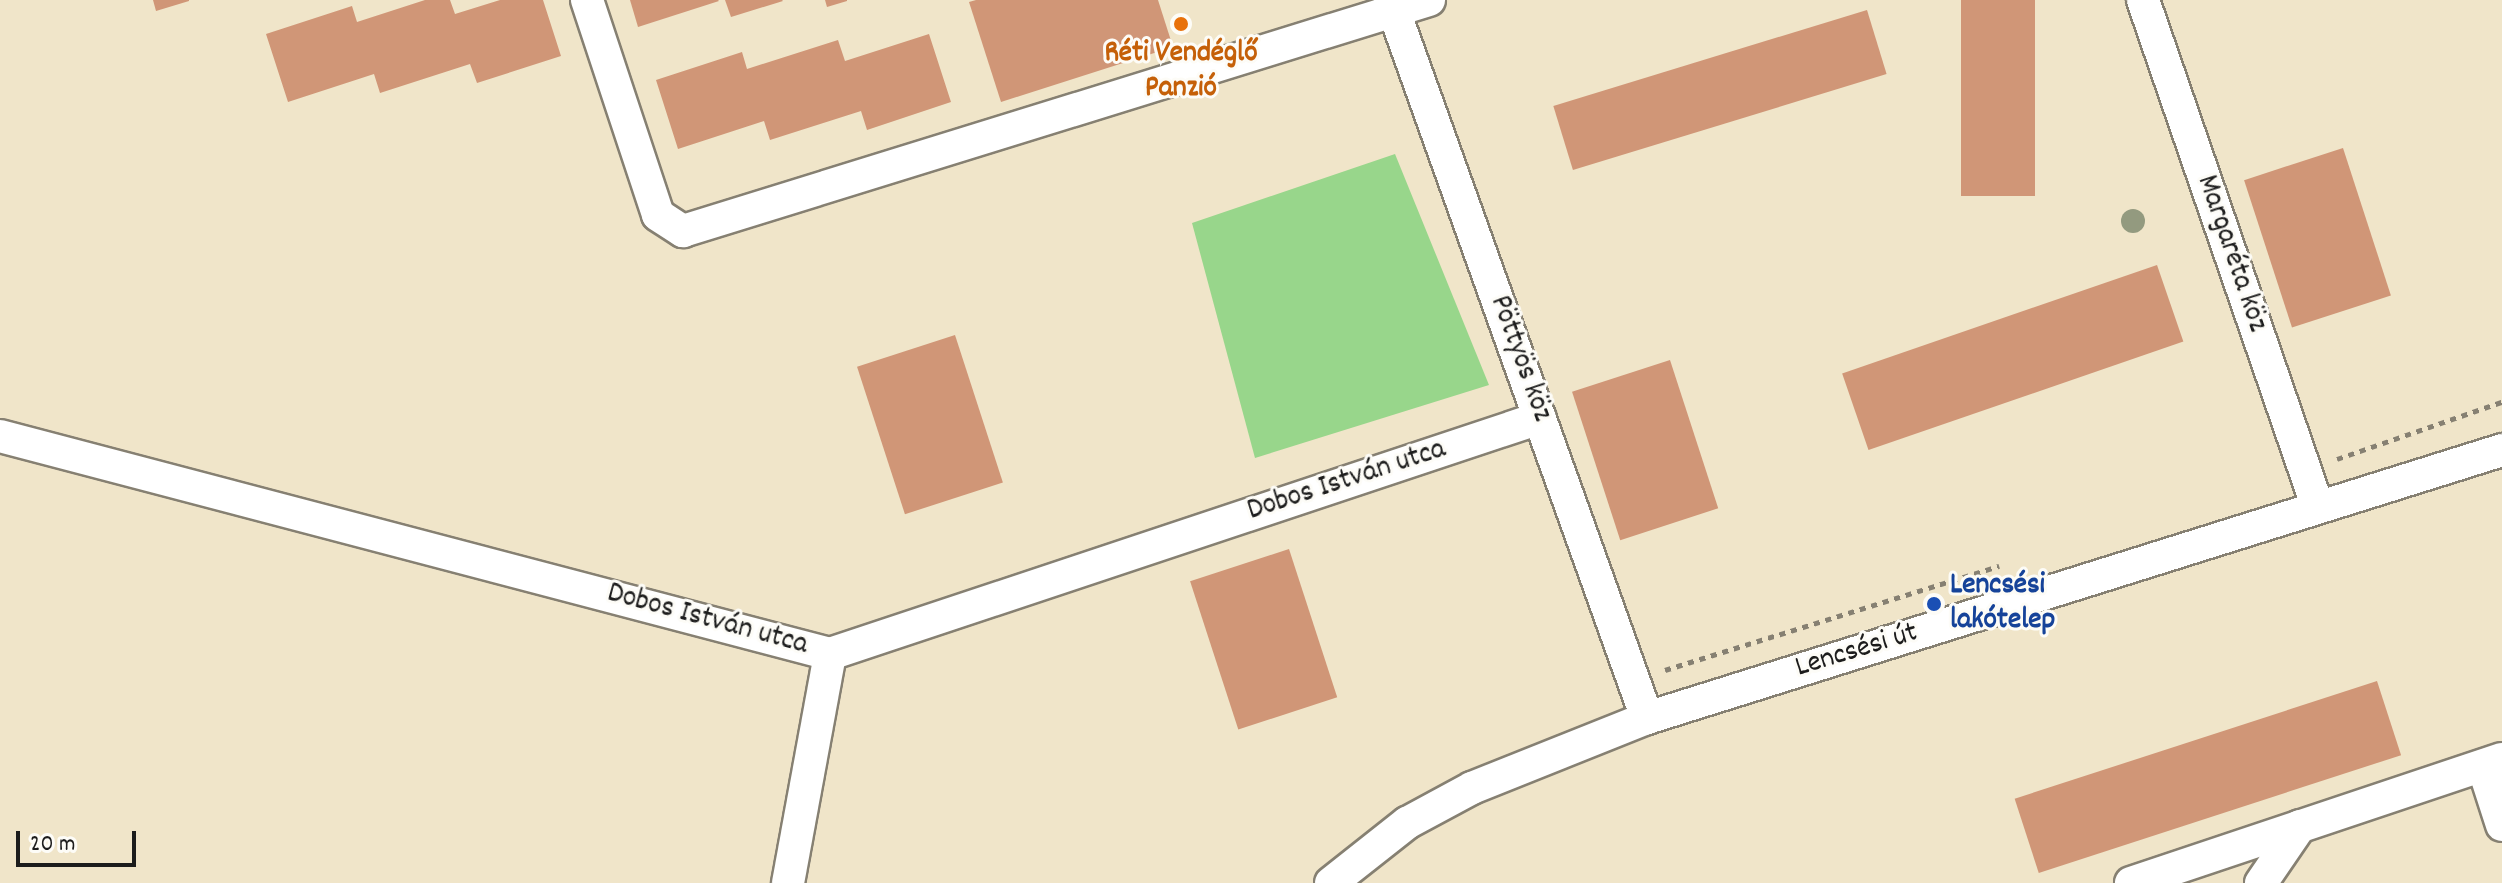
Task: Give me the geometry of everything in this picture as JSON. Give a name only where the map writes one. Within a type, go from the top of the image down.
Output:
[{"type":"street","points":[[587,0],[658,215],[683,231],[1392,6],[1429,0]]},
{"type":"street","name":"Margaréta köz","points":[[2143,0],[2318,508]]},
{"type":"street","name":"Pöttyös köz","points":[[1392,6],[1647,718]]},
{"type":"street","name":"Dobos István utca","points":[[0,436],[830,654],[1540,418]]},
{"type":"street","name":"Lencsési út","points":[[1331,883],[1407,823],[1472,788],[1647,718],[2502,450]]},
{"type":"street","points":[[788,883],[830,654]]},
{"type":"street","points":[[2131,883],[2492,763],[2502,825]]},
{"type":"street","points":[[2261,883],[2300,826]]},
{"type":"green space","points":[[1395,154],[1489,385],[1255,458],[1192,223]]},
{"type":"building","points":[[153,0],[189,0],[189,1],[156,11]]},
{"type":"building","points":[[425,0],[450,0],[455,14],[500,0],[543,0],[561,56],[477,83],[470,64],[380,93],[374,74],[288,102],[266,34],[352,6],[357,22]]},
{"type":"building","points":[[630,0],[718,0],[719,1],[638,27]]},
{"type":"building","points":[[725,0],[782,0],[783,1],[731,17]]},
{"type":"building","points":[[825,0],[847,0],[847,1],[827,7]]},
{"type":"building","points":[[1158,0],[1173,47],[1001,102],[969,2]]},
{"type":"building","points":[[1961,0],[2035,0],[2035,196],[1961,196]]},
{"type":"building","points":[[1867,10],[1887,74],[1573,170],[1553,106]]},
{"type":"building","points":[[929,34],[951,102],[867,130],[861,111],[770,140],[764,121],[678,149],[656,80],[742,52],[747,69],[838,40],[845,61]]},
{"type":"building","points":[[2343,148],[2391,295],[2292,328],[2244,180]]},
{"type":"building","points":[[2157,265],[2183,342],[1869,450],[1842,373]]},
{"type":"building","points":[[955,335],[1003,482],[905,514],[857,367]]},
{"type":"building","points":[[1670,360],[1718,508],[1620,540],[1572,392]]},
{"type":"building","points":[[1289,549],[1337,697],[1238,730],[1190,581]]},
{"type":"building","points":[[2377,681],[2401,755],[2039,873],[2015,799]]},
{"type":"place","name":"Réti Vendéglő Panzió","points":[[1181,24]]},
{"type":"place","name":"Lencsési lakótelep","points":[[1934,604]]}]
